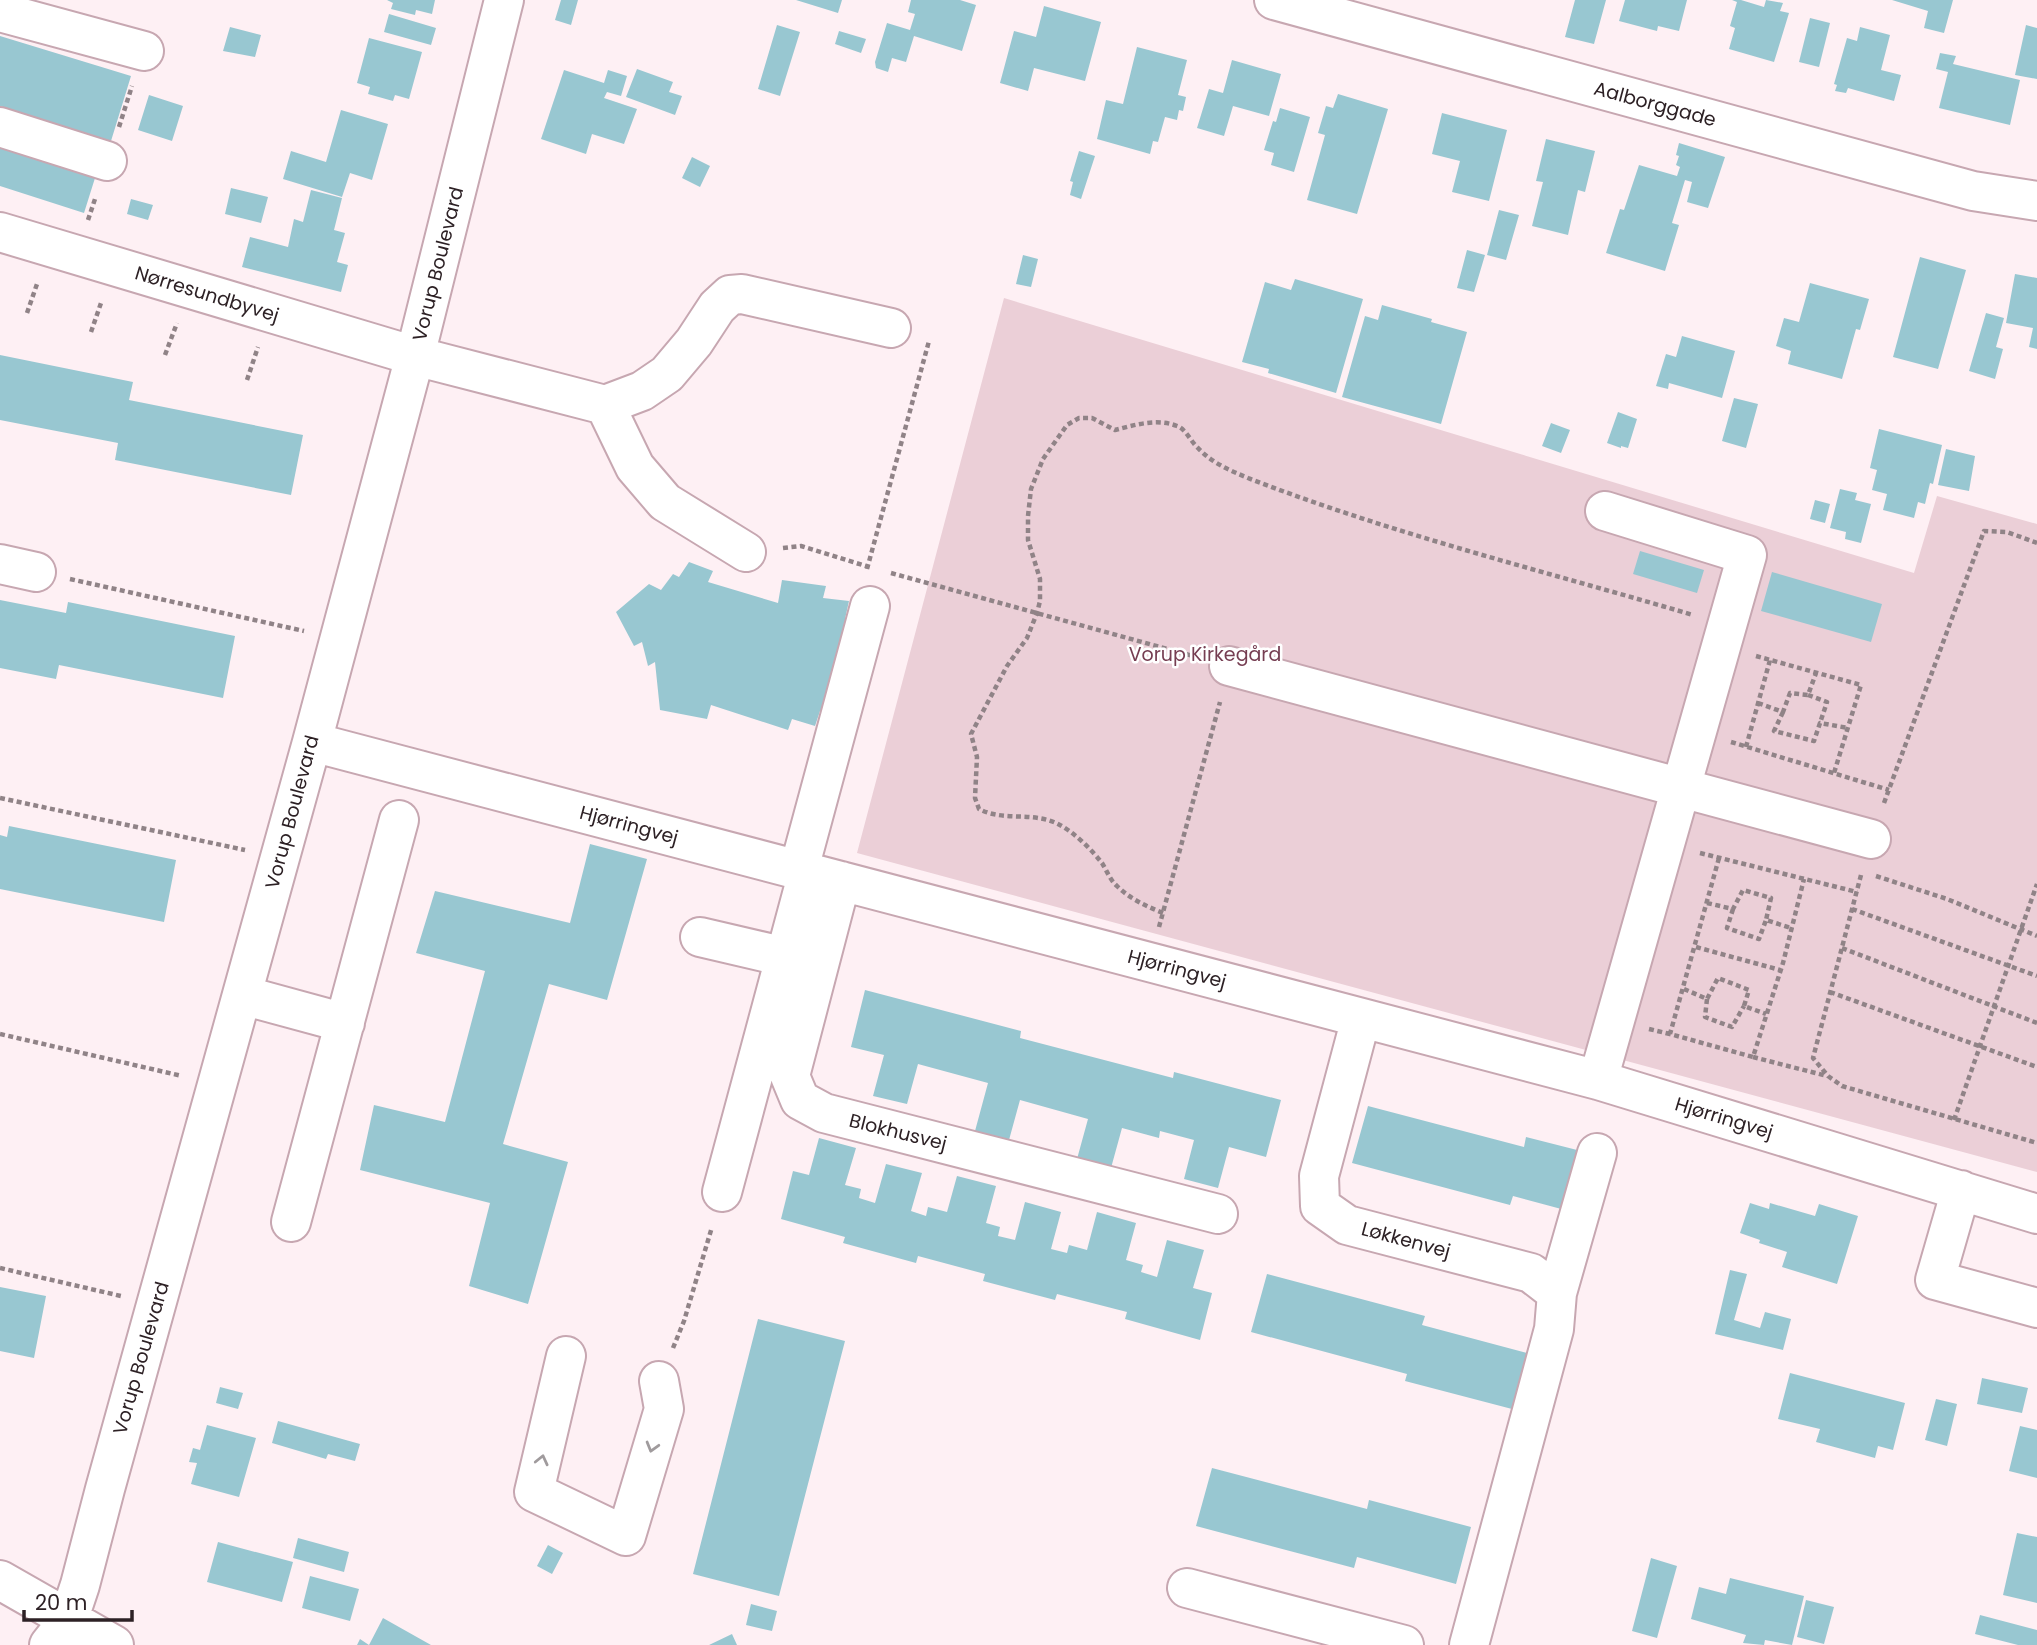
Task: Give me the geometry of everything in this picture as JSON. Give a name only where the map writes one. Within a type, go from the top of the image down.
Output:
[{"type":"street","name":"Vorup Boulevard","points":[[59,1633],[80,1585],[312,743],[415,356],[504,0]]},
{"type":"street","name":"Aalborggade","points":[[1274,0],[1973,191],[2037,201]]},
{"type":"street","points":[[0,12],[144,51]]},
{"type":"street","points":[[0,127],[107,161]]},
{"type":"street","name":"Nørresundbyvej","points":[[0,232],[415,356],[606,405]]},
{"type":"street","points":[[746,552],[665,502],[635,467],[606,405],[642,391],[667,374],[694,342],[717,307],[730,295],[743,294],[891,328]]},
{"type":"street","points":[[1598,1080],[1747,555],[1605,511]]},
{"type":"street","points":[[722,1192],[786,957],[816,874],[868,590]]},
{"type":"street","points":[[1229,666],[1681,788],[1866,855]]},
{"type":"street","name":"Hjørringvej","points":[[312,743],[1598,1080],[2037,1214]]},
{"type":"street","points":[[291,1222],[399,820]]},
{"type":"street","name":"Blokhusvej","points":[[816,874],[790,1076],[800,1100],[824,1113],[1219,1214]]},
{"type":"street","points":[[701,937],[786,957]]},
{"type":"street","points":[[242,995],[345,1023]]},
{"type":"street","name":"Løkkenvej","points":[[1361,1018],[1319,1176],[1320,1206],[1348,1225],[1531,1273],[1556,1293]]},
{"type":"street","points":[[1469,1645],[1553,1329],[1556,1293],[1597,1153]]},
{"type":"street","points":[[1961,1190],[1936,1280],[2037,1308]]},
{"type":"street","points":[[566,1356],[534,1492],[626,1536],[664,1409],[659,1381]]},
{"type":"street","points":[[0,1580],[59,1633],[114,1645]]},
{"type":"street","points":[[1187,1588],[1404,1645]]},
{"type":"path","points":[[868,590],[868,567],[930,338],[891,328]]},
{"type":"path","points":[[1163,913],[1129,897],[1114,883],[1094,855],[1059,825],[1027,815],[990,815],[979,809],[975,798],[977,757],[971,734],[1007,666],[1027,638],[1040,601],[1040,579],[1028,540],[1031,489],[1043,459],[1067,425],[1079,418],[1092,418],[1115,430],[1163,422],[1180,426],[1197,448],[1216,464],[1248,478],[1724,636],[1770,660],[1861,685],[1834,773]]},
{"type":"path","points":[[2037,543],[2007,532],[1984,531],[1866,855],[1813,1058],[1828,1076],[1842,1086],[2037,1143]]},
{"type":"path","points":[[746,552],[801,546],[868,567],[1229,666],[1150,962]]},
{"type":"path","points":[[18,568],[339,639]]},
{"type":"path","points":[[1746,747],[1770,660]]},
{"type":"path","points":[[1808,695],[1816,673]]},
{"type":"path","points":[[1790,692],[1827,702],[1814,741],[1774,731],[1783,712],[1790,692]]},
{"type":"path","points":[[1758,703],[1783,712]]},
{"type":"path","points":[[1820,723],[1848,728]]},
{"type":"path","points":[[1697,732],[1889,790]]},
{"type":"path","points":[[0,798],[280,858]]},
{"type":"path","points":[[1665,843],[1857,892]]},
{"type":"path","points":[[1866,855],[1947,899],[2037,936]]},
{"type":"path","points":[[1719,858],[1670,1034],[1828,1076]]},
{"type":"path","points":[[1753,1057],[1804,879]]},
{"type":"path","points":[[1954,1120],[2037,884]]},
{"type":"path","points":[[1743,890],[1771,898],[1759,939],[1727,928],[1733,909],[1743,890]]},
{"type":"path","points":[[1707,903],[1733,909]]},
{"type":"path","points":[[1852,909],[2037,976]]},
{"type":"path","points":[[1766,920],[1791,928]]},
{"type":"path","points":[[1696,947],[1780,970]]},
{"type":"path","points":[[1842,948],[2037,1023]]},
{"type":"path","points":[[1718,978],[1749,990],[1744,1006],[1732,1027],[1705,1017],[1707,999],[1718,978]]},
{"type":"path","points":[[1684,989],[1707,999]]},
{"type":"path","points":[[1830,992],[2037,1068]]},
{"type":"path","points":[[1744,1006],[1767,1015]]},
{"type":"path","points":[[0,1034],[216,1084]]},
{"type":"path","points":[[659,1381],[684,1321],[722,1192]]},
{"type":"path","points":[[0,1268],[156,1304]]},
{"type":"green space","name":"Vorup Kirkegård","points":[[1004,298],[1914,573],[1937,496],[2037,524],[2037,1172],[857,853]]},
{"type":"building","points":[[387,0],[435,0],[432,14],[416,10],[415,15],[391,9],[393,3]]},
{"type":"building","points":[[561,0],[578,0],[571,25],[555,20]]},
{"type":"building","points":[[796,0],[842,0],[838,13]]},
{"type":"building","points":[[911,0],[960,0],[976,5],[962,51],[914,36],[906,62],[892,58],[888,72],[876,68],[875,62],[887,23],[910,30],[915,14],[908,12]]},
{"type":"building","points":[[1575,0],[1606,0],[1594,44],[1565,37]]},
{"type":"building","points":[[1625,0],[1687,0],[1679,31],[1658,26],[1657,31],[1619,21]]},
{"type":"building","points":[[1732,0],[1764,7],[1766,0],[1783,3],[1780,11],[1789,13],[1774,62],[1729,49],[1735,28],[1730,26],[1737,2]]},
{"type":"building","points":[[1892,0],[1953,0],[1944,33],[1924,28],[1928,11]]},
{"type":"building","points":[[1044,6],[1101,22],[1085,81],[1034,68],[1028,91],[1000,83],[1014,31],[1036,37]]},
{"type":"building","points":[[389,14],[436,28],[431,45],[384,32]]},
{"type":"building","points":[[1810,18],[1830,23],[1819,67],[1799,62]]},
{"type":"building","points":[[777,25],[800,32],[780,96],[758,89]]},
{"type":"building","points":[[2026,25],[2037,28],[2037,79],[2015,75]]},
{"type":"building","points":[[230,27],[261,35],[255,57],[223,51]]},
{"type":"building","points":[[1860,27],[1890,35],[1881,70],[1901,75],[1894,101],[1848,88],[1846,93],[1835,91],[1837,85],[1834,84],[1847,38],[1857,41]]},
{"type":"building","points":[[839,31],[866,39],[861,53],[835,44]]},
{"type":"building","points":[[0,36],[131,76],[111,141],[0,106]]},
{"type":"building","points":[[369,38],[422,52],[409,99],[395,95],[393,101],[368,94],[370,87],[357,83]]},
{"type":"building","points":[[1137,47],[1187,60],[1178,95],[1186,97],[1183,111],[1179,110],[1177,120],[1165,117],[1158,142],[1153,141],[1150,154],[1097,139],[1106,100],[1123,104]]},
{"type":"building","points":[[1940,53],[1956,56],[1953,64],[2020,80],[2010,125],[1939,108],[1948,72],[1936,69]]},
{"type":"building","points":[[1232,60],[1281,74],[1269,116],[1233,106],[1224,136],[1197,128],[1209,89],[1223,93]]},
{"type":"building","points":[[637,69],[673,82],[669,92],[682,96],[675,115],[626,97]]},
{"type":"building","points":[[564,70],[604,83],[608,70],[627,76],[621,96],[607,92],[604,98],[637,109],[624,144],[592,134],[586,154],[541,139]]},
{"type":"building","points":[[1338,94],[1388,109],[1357,214],[1307,200],[1325,135],[1318,133],[1326,106],[1333,108]]},
{"type":"building","points":[[149,95],[183,106],[172,141],[138,130]]},
{"type":"building","points":[[1280,108],[1310,117],[1294,172],[1271,165],[1274,153],[1264,150]]},
{"type":"building","points":[[341,110],[388,124],[372,180],[350,173],[342,197],[283,179],[291,151],[326,162]]},
{"type":"building","points":[[1442,113],[1507,130],[1489,201],[1452,192],[1460,161],[1432,154]]},
{"type":"building","points":[[1546,139],[1595,151],[1585,192],[1578,190],[1568,235],[1532,226],[1543,182],[1536,181]]},
{"type":"building","points":[[1679,143],[1725,157],[1708,208],[1687,202],[1692,182],[1685,180],[1672,223],[1679,225],[1665,271],[1606,253],[1620,209],[1624,210],[1639,165],[1677,176],[1680,167],[1676,165]]},
{"type":"building","points":[[0,148],[95,178],[84,213],[0,186]]},
{"type":"building","points":[[1079,151],[1095,156],[1081,199],[1070,195],[1073,182],[1070,181]]},
{"type":"building","points":[[692,157],[710,166],[700,187],[682,178]]},
{"type":"building","points":[[231,188],[268,197],[261,223],[225,214]]},
{"type":"building","points":[[311,190],[342,198],[334,230],[345,233],[337,262],[348,265],[341,292],[242,267],[250,237],[288,247],[294,219],[303,222]]},
{"type":"building","points":[[131,199],[153,205],[148,220],[127,214]]},
{"type":"building","points":[[1499,210],[1519,215],[1506,260],[1487,255]]},
{"type":"building","points":[[1467,250],[1485,255],[1474,292],[1457,288]]},
{"type":"building","points":[[1023,255],[1038,259],[1031,287],[1016,284]]},
{"type":"building","points":[[1920,257],[1966,270],[1938,369],[1893,357]]},
{"type":"building","points":[[2015,274],[2037,278],[2037,349],[2029,347],[2033,328],[2006,323]]},
{"type":"building","points":[[1295,279],[1363,299],[1336,393],[1268,373],[1269,369],[1242,362],[1265,282],[1291,290]]},
{"type":"building","points":[[1810,283],[1869,299],[1860,330],[1856,329],[1842,379],[1788,364],[1791,351],[1776,346],[1784,318],[1799,322]]},
{"type":"building","points":[[1382,305],[1467,332],[1441,424],[1342,397],[1365,316],[1378,320]]},
{"type":"building","points":[[1986,313],[2004,318],[1996,347],[2003,349],[1995,379],[1969,371]]},
{"type":"building","points":[[1682,336],[1735,351],[1722,398],[1669,383],[1668,389],[1656,386],[1666,354],[1676,357]]},
{"type":"building","points":[[0,355],[133,382],[129,400],[303,435],[291,495],[115,460],[118,443],[0,420]]},
{"type":"building","points":[[1734,398],[1758,404],[1746,448],[1722,441]]},
{"type":"building","points":[[1618,412],[1637,419],[1628,448],[1607,443]]},
{"type":"building","points":[[1551,423],[1570,430],[1561,453],[1542,446]]},
{"type":"building","points":[[1879,429],[1942,445],[1933,484],[1930,483],[1925,504],[1918,502],[1914,518],[1883,510],[1887,494],[1872,490],[1877,470],[1870,468]]},
{"type":"building","points":[[1946,449],[1975,456],[1969,491],[1938,485]]},
{"type":"building","points":[[1840,489],[1857,493],[1855,500],[1871,504],[1861,543],[1845,539],[1846,532],[1830,528]]},
{"type":"building","points":[[1815,500],[1830,504],[1825,523],[1810,519]]},
{"type":"building","points":[[1640,551],[1704,570],[1697,593],[1633,574]]},
{"type":"building","points":[[689,562],[713,571],[708,582],[778,603],[782,580],[826,586],[823,598],[849,601],[845,619],[854,622],[830,713],[820,711],[815,726],[792,719],[788,730],[711,705],[707,719],[660,710],[655,662],[648,666],[642,642],[634,646],[616,612],[649,584],[661,590],[673,574],[679,577]]},
{"type":"building","points":[[1772,572],[1882,604],[1871,642],[1761,611]]},
{"type":"building","points":[[0,600],[66,613],[68,602],[235,636],[223,698],[59,665],[56,679],[0,668]]},
{"type":"building","points":[[9,826],[176,860],[164,922],[0,889],[0,835],[7,837]]},
{"type":"building","points":[[590,844],[647,859],[607,1000],[549,984],[503,1144],[568,1162],[528,1304],[469,1286],[490,1203],[360,1170],[374,1105],[445,1122],[485,971],[416,953],[435,891],[570,923]]},
{"type":"building","points":[[865,990],[1021,1031],[1020,1038],[1173,1078],[1174,1072],[1281,1100],[1266,1157],[1229,1147],[1218,1188],[1184,1179],[1194,1140],[1160,1131],[1159,1138],[1122,1128],[1111,1168],[1077,1159],[1088,1119],[1020,1100],[1009,1140],[975,1131],[988,1083],[918,1064],[907,1104],[873,1096],[884,1055],[851,1047]]},
{"type":"building","points":[[1368,1106],[1524,1147],[1526,1137],[1581,1151],[1565,1210],[1513,1196],[1510,1205],[1352,1163]]},
{"type":"building","points":[[819,1138],[856,1148],[845,1185],[861,1189],[859,1198],[875,1203],[886,1164],[922,1173],[911,1211],[926,1216],[928,1207],[947,1212],[957,1176],[996,1186],[986,1223],[1000,1227],[998,1236],[1015,1240],[1025,1202],[1061,1212],[1051,1249],[1067,1253],[1069,1245],[1087,1250],[1097,1212],[1136,1223],[1126,1260],[1143,1265],[1141,1272],[1157,1277],[1167,1240],[1204,1250],[1193,1288],[1212,1293],[1200,1340],[1125,1319],[1127,1312],[1057,1294],[1055,1300],[983,1281],[985,1274],[918,1256],[916,1263],[843,1243],[845,1237],[781,1219],[793,1171],[809,1175]]},
{"type":"building","points":[[1750,1203],[1769,1209],[1770,1203],[1815,1216],[1819,1204],[1858,1216],[1837,1284],[1782,1267],[1787,1252],[1759,1243],[1760,1240],[1740,1233]]},
{"type":"building","points":[[1730,1270],[1747,1274],[1734,1320],[1760,1328],[1765,1312],[1791,1319],[1783,1350],[1715,1334]]},
{"type":"building","points":[[1267,1274],[1425,1316],[1422,1325],[1527,1353],[1512,1409],[1405,1381],[1407,1374],[1251,1332]]},
{"type":"building","points":[[0,1287],[46,1296],[34,1358],[0,1351]]},
{"type":"building","points":[[758,1319],[845,1341],[779,1596],[693,1574]]},
{"type":"building","points":[[1790,1373],[1905,1403],[1893,1450],[1878,1446],[1875,1458],[1816,1442],[1820,1429],[1778,1419]]},
{"type":"building","points":[[1982,1378],[2028,1388],[2022,1413],[1977,1404]]},
{"type":"building","points":[[220,1387],[243,1393],[238,1409],[216,1403]]},
{"type":"building","points":[[1936,1399],[1957,1404],[1947,1446],[1925,1440]]},
{"type":"building","points":[[278,1421],[360,1444],[355,1461],[328,1454],[326,1459],[272,1443]]},
{"type":"building","points":[[207,1425],[256,1438],[239,1497],[191,1484],[197,1463],[189,1462],[193,1448],[200,1450]]},
{"type":"building","points":[[2020,1426],[2037,1430],[2037,1478],[2009,1471]]},
{"type":"building","points":[[1212,1468],[1367,1509],[1369,1500],[1471,1527],[1456,1584],[1357,1557],[1354,1568],[1196,1526]]},
{"type":"building","points":[[2017,1533],[2037,1537],[2037,1603],[2003,1595]]},
{"type":"building","points":[[298,1538],[349,1552],[344,1572],[293,1558]]},
{"type":"building","points":[[218,1542],[293,1562],[282,1602],[207,1582]]},
{"type":"building","points":[[548,1545],[563,1553],[552,1574],[537,1566]]},
{"type":"building","points":[[1651,1558],[1677,1566],[1657,1638],[1632,1631]]},
{"type":"building","points":[[310,1576],[359,1589],[350,1621],[302,1608]]},
{"type":"building","points":[[1730,1578],[1804,1596],[1792,1645],[1765,1640],[1764,1645],[1743,1643],[1746,1635],[1691,1619],[1699,1587],[1726,1594]]},
{"type":"building","points":[[1806,1600],[1834,1607],[1824,1644],[1797,1637]]},
{"type":"building","points":[[751,1604],[777,1611],[772,1631],[746,1625]]},
{"type":"building","points":[[1980,1615],[2037,1630],[2037,1645],[2018,1645],[1975,1634]]},
{"type":"building","points":[[383,1618],[431,1645],[369,1645]]},
{"type":"building","points":[[732,1634],[737,1645],[709,1645]]},
{"type":"building","points":[[360,1639],[369,1645],[357,1645]]}]
